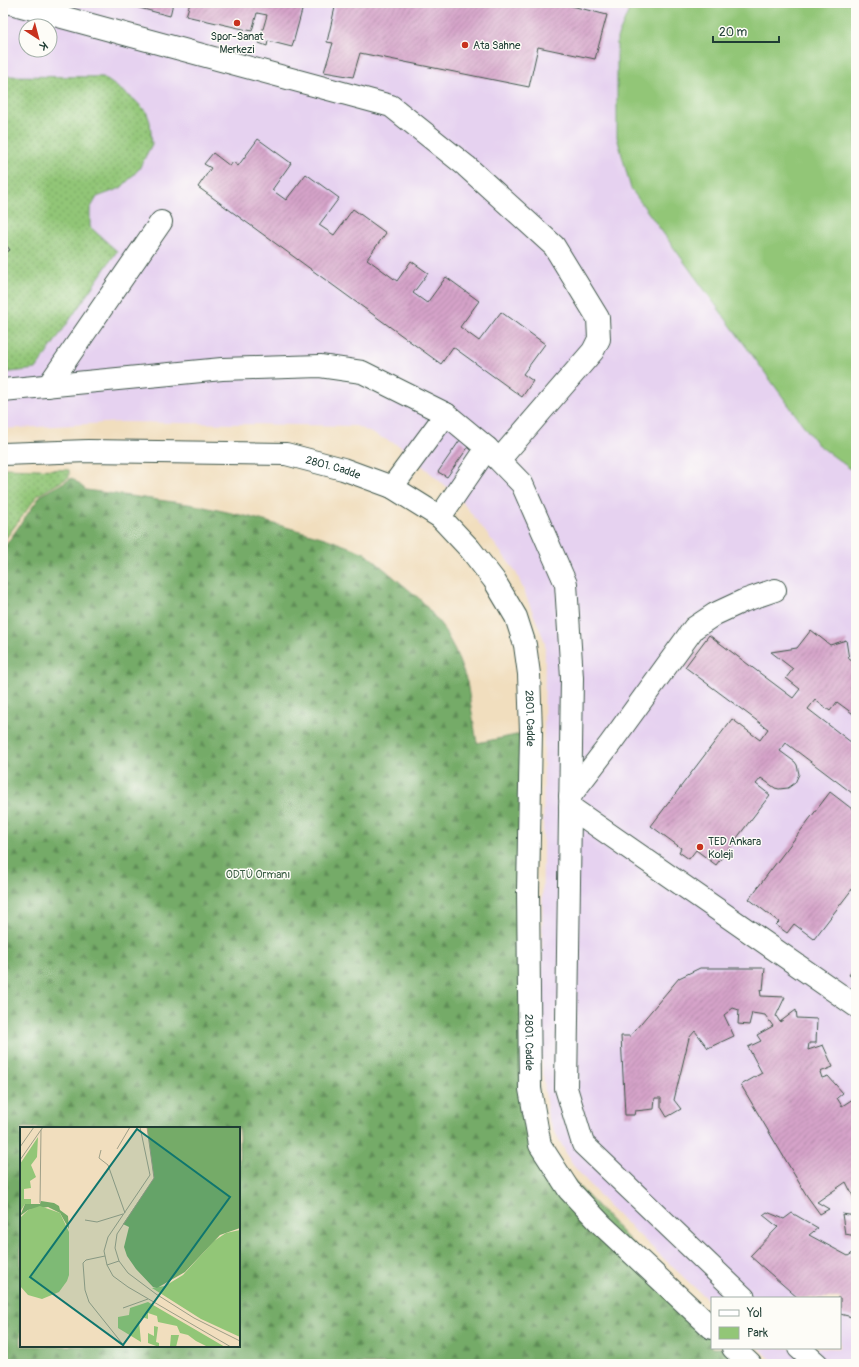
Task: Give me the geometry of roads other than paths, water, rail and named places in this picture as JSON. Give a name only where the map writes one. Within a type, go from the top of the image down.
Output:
[{"type":"street","points":[[10,3],[391,106],[466,166],[554,246],[598,318],[598,339],[594,351],[493,454],[440,517]]},
{"type":"street","points":[[48,386],[161,222]]},
{"type":"street","points":[[3,390],[222,369],[320,366],[362,372],[446,414],[493,454],[522,484],[566,584],[572,678],[566,1088],[583,1144],[743,1297]]},
{"type":"street","points":[[392,487],[446,414]]},
{"type":"street","name":"2801. Cadde","points":[[3,454],[88,452],[286,454],[343,468],[392,487],[440,517],[470,549],[494,580],[516,617],[525,645],[529,674],[531,726],[528,891],[530,1089],[540,1145],[569,1190],[602,1225],[711,1327]]},
{"type":"street","points":[[570,802],[694,628],[715,614],[744,601],[775,590]]},
{"type":"street","points":[[570,802],[856,1006]]},
{"type":"street","points":[[734,1349],[750,1364]]},
{"type":"street","points":[[800,1349],[817,1364]]},
{"type":"place","name":"Spor-Sanat Merkezi","points":[[237,23]]},
{"type":"place","name":"Ata Sahne","points":[[465,45]]},
{"type":"place","name":"TED Ankara Koleji","points":[[700,847]]},
{"type":"park label","name":"ODTÜ Ormanı","points":[[258,874]]}]
